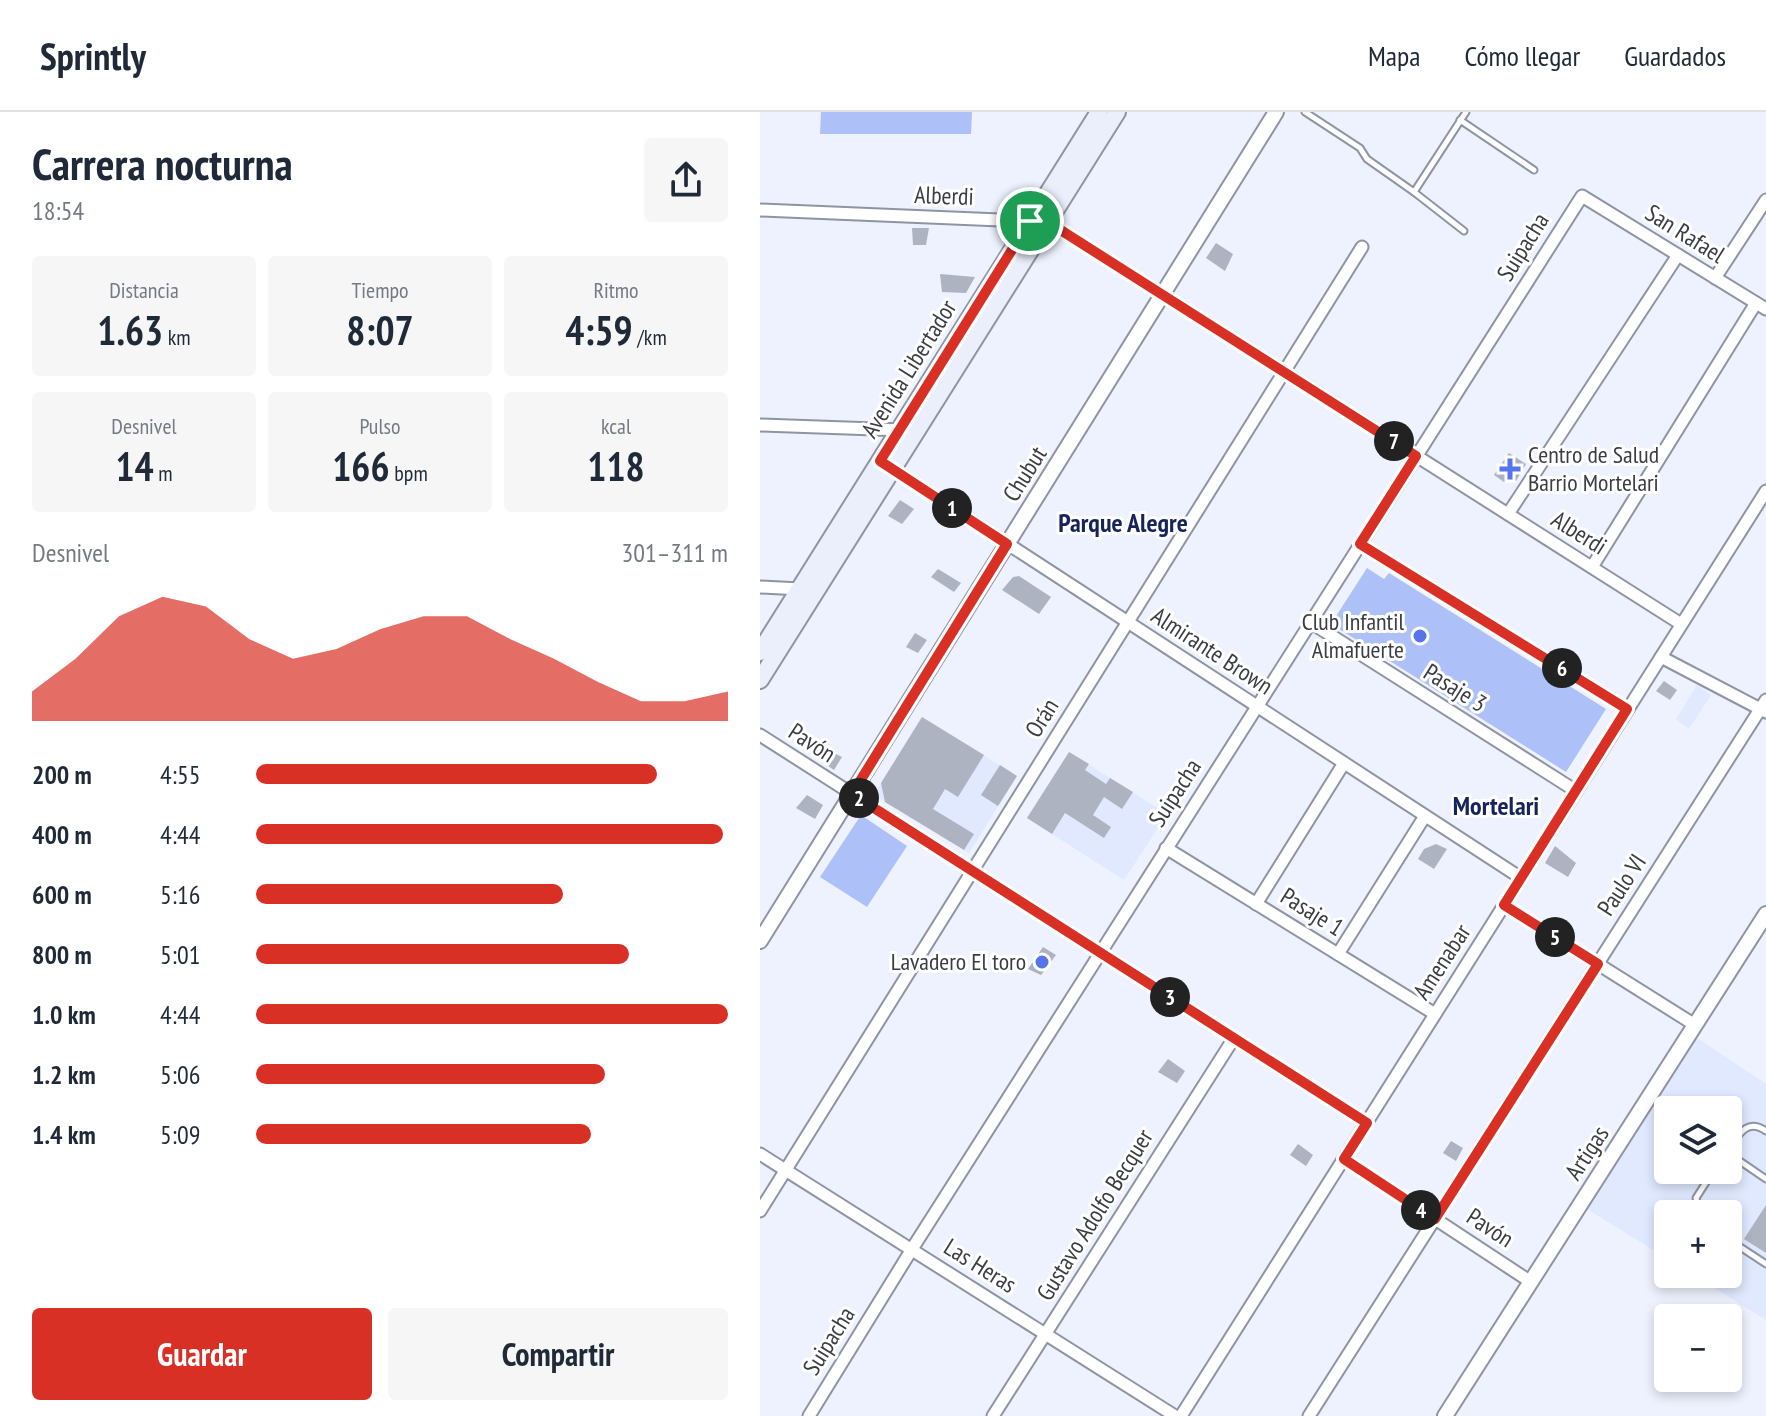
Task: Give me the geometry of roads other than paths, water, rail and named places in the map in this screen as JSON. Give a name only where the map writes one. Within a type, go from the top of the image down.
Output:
[{"type":"main road","name":"Avenida Libertador","points":[[907,432],[1030,221],[1109,114]]},
{"type":"main road","name":"Avenida Libertador","points":[[760,680],[886,465],[1048,222],[1109,114]]},
{"type":"main road","name":"Avenida Libertador","points":[[760,652],[886,465]]},
{"type":"street","name":"Chubut","points":[[760,941],[1276,112]]},
{"type":"street","name":"San Rafael","points":[[1582,196],[1761,306]]},
{"type":"street","name":"Suipacha","points":[[809,1416],[1166,848],[1582,196]]},
{"type":"street","points":[[1715,278],[1766,200]]},
{"type":"street","name":"Alberdi","points":[[760,210],[1048,222],[1681,624]]},
{"type":"street","name":"Orán","points":[[760,1211],[1362,247]]},
{"type":"street","points":[[1508,514],[1678,255]]},
{"type":"street","points":[[1592,567],[1761,306]]},
{"type":"street","points":[[760,425],[907,432]]},
{"type":"street","name":"Almirante Brown","points":[[886,465],[1521,878]]},
{"type":"street","name":"Amenabar","points":[[1181,1416],[1766,491]]},
{"type":"street","points":[[1360,544],[1627,709]]},
{"type":"street","points":[[760,587],[800,589]]},
{"type":"street","name":"Pasaje 3","points":[[1310,622],[1576,791]]},
{"type":"street","points":[[1661,657],[1764,707]]},
{"type":"street","name":"Paulo VI","points":[[1309,1416],[1764,707]]},
{"type":"street","name":"Pavón","points":[[760,735],[1367,1123]]},
{"type":"street","points":[[1256,904],[1344,763]]},
{"type":"street","points":[[1338,954],[1425,816]]},
{"type":"street","name":"Pasaje 1","points":[[1166,848],[1435,1014]]},
{"type":"street","points":[[1504,905],[1695,1025]]},
{"type":"street","name":"Artigas","points":[[1445,1416],[1766,914]]},
{"type":"street","name":"Gustavo Adolfo Becquer","points":[[993,1416],[1234,1038]]},
{"type":"street","name":"Las Heras","points":[[760,1154],[1175,1416]]},
{"type":"street","name":"Pavón","points":[[1344,1159],[1531,1282]]},
{"type":"lane","points":[[1305,112],[1360,148],[1367,159],[1464,231]]},
{"type":"lane","points":[[1414,192],[1466,112]]},
{"type":"lane","points":[[1460,120],[1534,170]]},
{"type":"lane","points":[[1742,1130],[1750,1124],[1766,1131]]},
{"type":"lane","points":[[1742,1162],[1766,1179]]},
{"type":"lane","points":[[1742,1248],[1766,1264]]},
{"type":"place","name":"Centro de Salud Barrio Mortelari","points":[[1510,469]]},
{"type":"place","name":"Club Infantil Almafuerte","points":[[1420,636]]},
{"type":"place","name":"Lavadero El toro","points":[[1042,962]]},
{"type":"district","name":"Parque Alegre","points":[[1123,523]]},
{"type":"district","name":"Mortelari","points":[[1496,806]]}]
